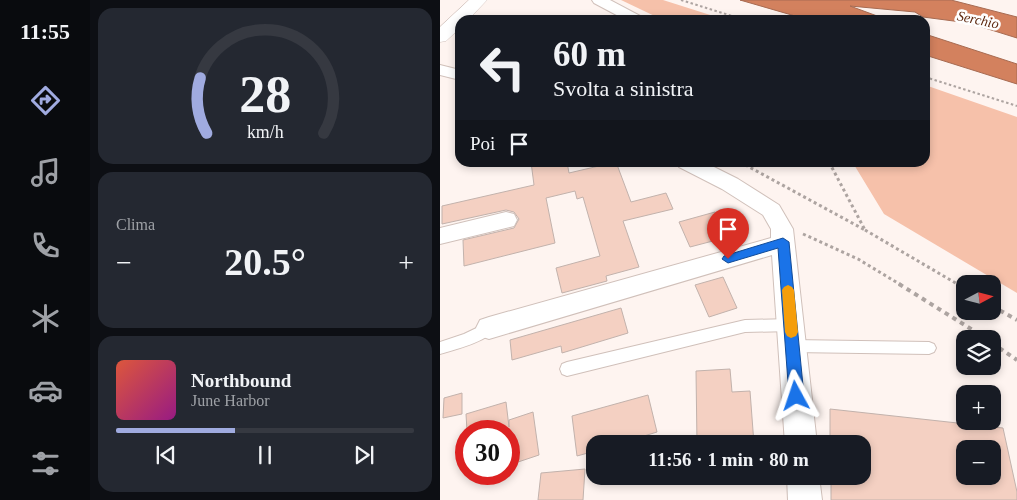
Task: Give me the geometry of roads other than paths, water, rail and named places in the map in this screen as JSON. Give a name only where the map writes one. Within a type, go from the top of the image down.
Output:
[{"type":"main road","points":[[463,15],[479,0]]},
{"type":"main road","points":[[440,37],[455,23]]},
{"type":"street","points":[[599,0],[628,15]]},
{"type":"street","points":[[440,70],[455,74]]},
{"type":"street","points":[[696,167],[730,184],[771,210],[781,232],[799,435]]},
{"type":"street","points":[[440,236],[506,220]]},
{"type":"street","points":[[489,328],[781,232]]},
{"type":"street","points":[[804,485],[805,500]]},
{"type":"lane","points":[[567,369],[745,326],[791,335],[929,348]]},
{"type":"lane","points":[[440,348],[468,339],[489,328]]},
{"type":"water","name":"Serchio","points":[[740,0],[951,0],[1017,17],[1017,38],[969,23],[930,18],[930,15],[920,15],[915,12],[850,6],[874,15],[792,15]]},
{"type":"water","name":"Serchio","points":[[930,36],[1017,64],[1017,84],[930,57]]}]
